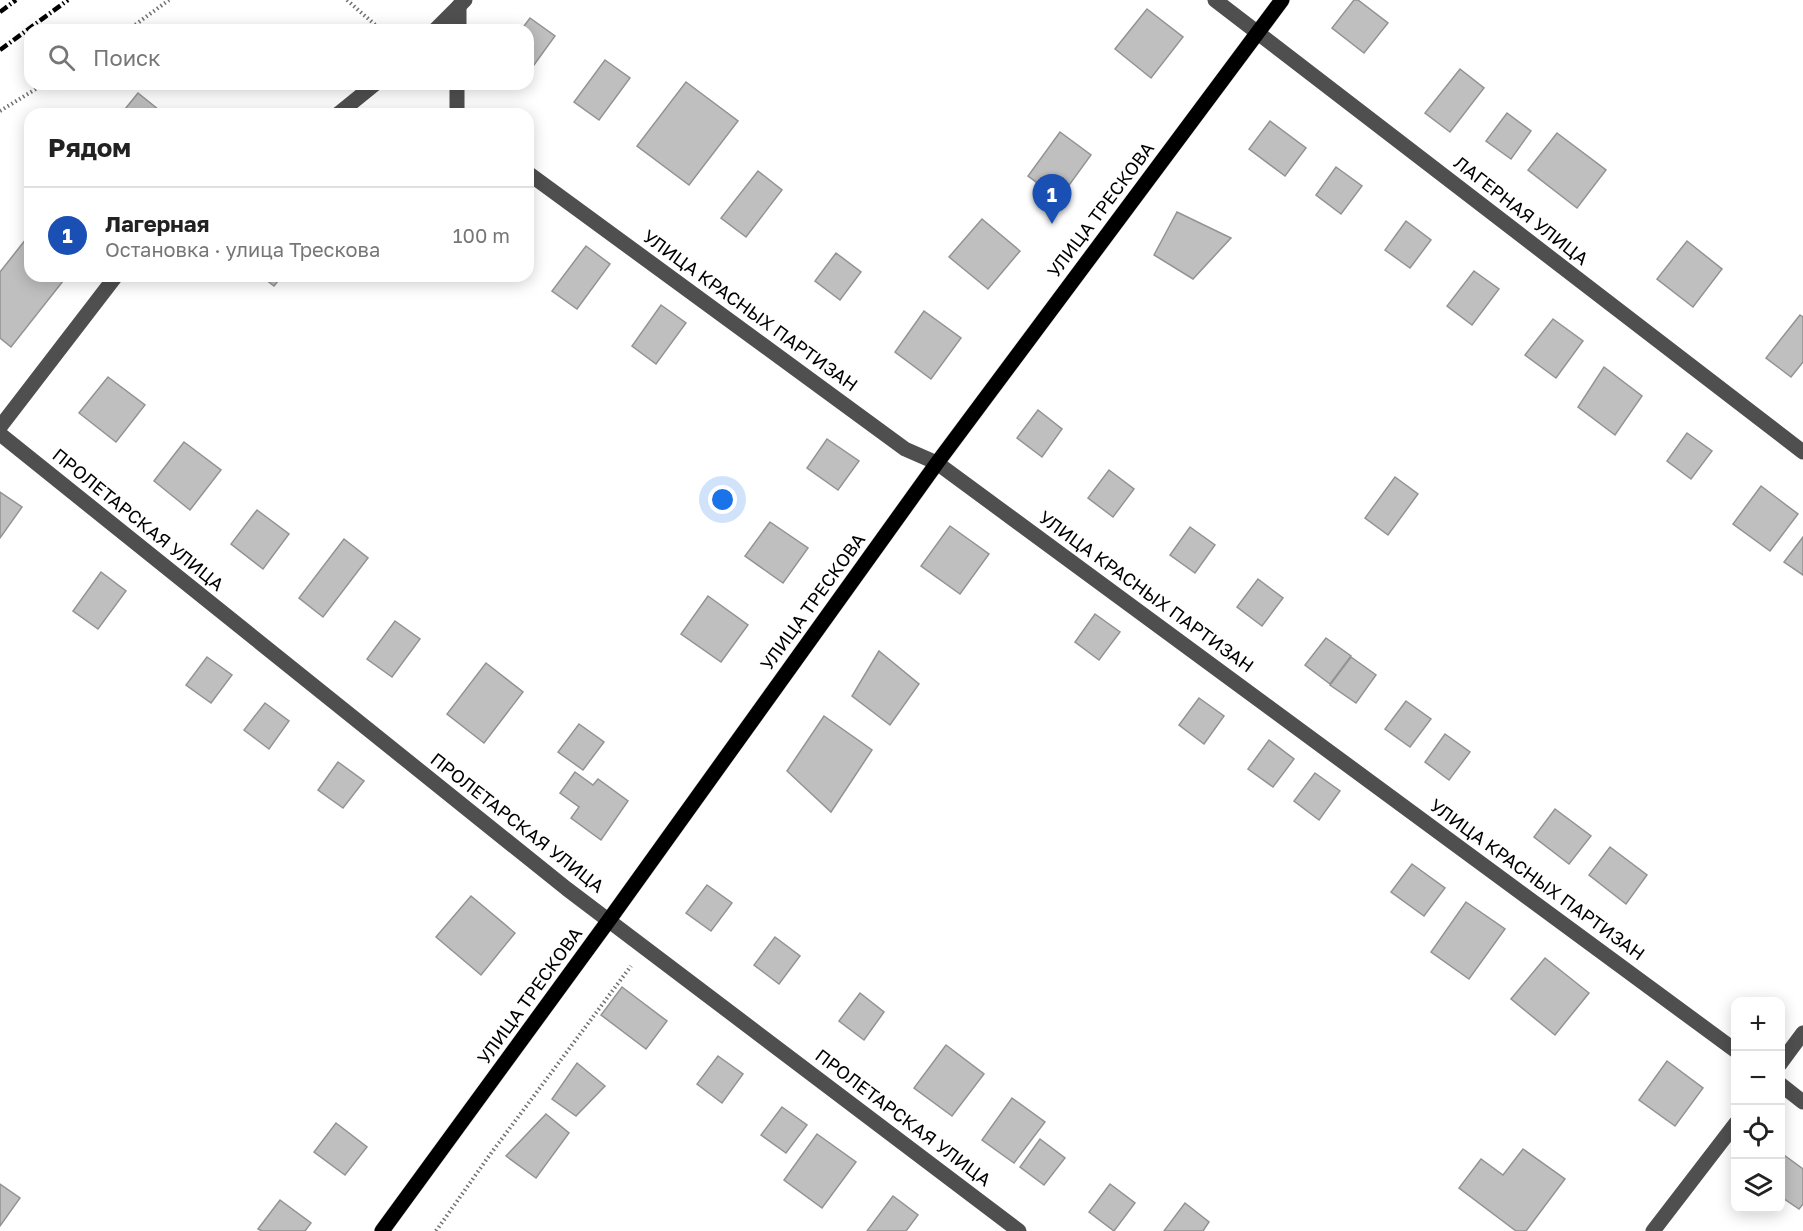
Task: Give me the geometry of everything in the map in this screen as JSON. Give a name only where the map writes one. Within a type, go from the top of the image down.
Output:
[{"type":"main road","name":"УЛИЦА ТРЕСКОВА","points":[[382,1231],[609,920],[937,463],[1282,0]]},
{"type":"street","name":"ЛАГЕРНАЯ УЛИЦА","points":[[1215,0],[1803,452]]},
{"type":"street","points":[[441,24],[462,3]]},
{"type":"street","points":[[460,24],[462,3]]},
{"type":"street","points":[[345,108],[368,90]]},
{"type":"street","points":[[457,90],[457,108]]},
{"type":"street","name":"УЛИЦА КРАСНЫХ ПАРТИЗАН","points":[[534,176],[905,449],[937,463],[1731,1047]]},
{"type":"street","points":[[0,427],[111,282]]},
{"type":"street","name":"ПРОЛЕТАРСКАЯ УЛИЦА","points":[[0,434],[567,889],[1019,1231]]},
{"type":"street","points":[[1785,1057],[1803,1033]]},
{"type":"street","points":[[1785,1088],[1803,1102]]},
{"type":"street","points":[[1653,1231],[1731,1130]]},
{"type":"path","points":[[136,24],[169,0]]},
{"type":"path","points":[[347,0],[374,24]]},
{"type":"path","points":[[0,111],[34,90]]},
{"type":"path","points":[[436,1231],[489,1156],[645,948]]},
{"type":"building","points":[[1354,0],[1358,0],[1388,23],[1364,53],[1332,28]]},
{"type":"building","points":[[1147,9],[1183,37],[1151,78],[1115,49]]},
{"type":"building","points":[[530,18],[555,36],[534,65],[534,24],[526,24]]},
{"type":"building","points":[[605,60],[630,78],[599,120],[574,102]]},
{"type":"building","points":[[1460,69],[1484,88],[1450,132],[1425,113]]},
{"type":"building","points":[[686,82],[738,121],[689,185],[637,146]]},
{"type":"building","points":[[138,93],[157,108],[126,108]]},
{"type":"building","points":[[1507,113],[1531,131],[1511,159],[1486,141]]},
{"type":"building","points":[[1270,121],[1306,148],[1285,176],[1249,149]]},
{"type":"building","points":[[1060,132],[1091,155],[1059,199],[1028,176]]},
{"type":"building","points":[[1557,133],[1606,170],[1577,208],[1528,170]]},
{"type":"building","points":[[1336,167],[1362,186],[1341,214],[1316,195]]},
{"type":"building","points":[[758,171],[782,190],[746,237],[721,218]]},
{"type":"building","points":[[1177,212],[1231,238],[1193,279],[1154,255]]},
{"type":"building","points":[[982,219],[1020,251],[988,289],[949,257]]},
{"type":"building","points":[[1406,221],[1431,240],[1410,268],[1385,250]]},
{"type":"building","points":[[1687,241],[1722,269],[1693,307],[1657,279]]},
{"type":"building","points":[[24,242],[24,282],[62,282],[11,347],[0,338],[0,272]]},
{"type":"building","points":[[586,246],[610,264],[577,309],[552,291]]},
{"type":"building","points":[[836,253],[861,272],[840,300],[815,281]]},
{"type":"building","points":[[1474,271],[1499,289],[1472,325],[1447,306]]},
{"type":"building","points":[[661,305],[686,323],[656,364],[632,346]]},
{"type":"building","points":[[924,311],[961,338],[931,379],[895,352]]},
{"type":"building","points":[[1800,315],[1803,317],[1803,362],[1791,377],[1766,358]]},
{"type":"building","points":[[1553,319],[1583,341],[1556,378],[1525,355]]},
{"type":"building","points":[[1604,367],[1642,396],[1615,435],[1578,407]]},
{"type":"building","points":[[108,377],[145,405],[116,442],[79,413]]},
{"type":"building","points":[[1038,410],[1062,429],[1042,457],[1017,438]]},
{"type":"building","points":[[1687,433],[1712,451],[1691,479],[1667,461]]},
{"type":"building","points":[[827,439],[859,461],[838,490],[807,468]]},
{"type":"building","points":[[184,442],[221,470],[190,510],[154,481]]},
{"type":"building","points":[[1109,470],[1134,489],[1113,517],[1088,498]]},
{"type":"building","points":[[1395,477],[1418,494],[1388,535],[1365,518]]},
{"type":"building","points":[[1761,486],[1798,514],[1770,551],[1733,524]]},
{"type":"building","points":[[0,492],[22,507],[0,538]]},
{"type":"building","points":[[257,510],[289,534],[263,569],[231,544]]},
{"type":"building","points":[[770,522],[808,548],[783,583],[745,556]]},
{"type":"building","points":[[950,526],[989,554],[960,594],[921,566]]},
{"type":"building","points":[[1190,527],[1215,545],[1195,573],[1170,555]]},
{"type":"building","points":[[1803,537],[1803,575],[1784,562]]},
{"type":"building","points":[[344,539],[368,558],[323,617],[299,598]]},
{"type":"building","points":[[101,572],[126,591],[98,629],[73,611]]},
{"type":"building","points":[[1258,579],[1283,598],[1262,626],[1237,607]]},
{"type":"building","points":[[708,596],[748,625],[721,662],[681,634]]},
{"type":"building","points":[[1095,614],[1120,632],[1099,660],[1075,642]]},
{"type":"building","points":[[395,621],[420,639],[392,677],[367,659]]},
{"type":"building","points":[[1326,638],[1351,656],[1330,684],[1305,665]]},
{"type":"building","points":[[879,651],[919,684],[890,725],[852,696]]},
{"type":"building","points":[[207,657],[232,675],[211,703],[186,685]]},
{"type":"building","points":[[1351,657],[1376,675],[1356,703],[1330,685]]},
{"type":"building","points":[[486,663],[523,692],[484,743],[447,714]]},
{"type":"building","points":[[1199,698],[1224,716],[1204,744],[1179,725]]},
{"type":"building","points":[[1406,701],[1431,719],[1410,747],[1385,729]]},
{"type":"building","points":[[265,703],[289,721],[269,749],[244,730]]},
{"type":"building","points":[[824,716],[872,750],[831,812],[787,771]]},
{"type":"building","points":[[579,724],[604,742],[583,770],[558,752]]},
{"type":"building","points":[[1445,734],[1470,752],[1449,780],[1425,762]]},
{"type":"building","points":[[1269,740],[1294,759],[1273,787],[1248,769]]},
{"type":"building","points":[[338,762],[364,781],[343,808],[318,790]]},
{"type":"building","points":[[575,772],[593,785],[598,779],[628,801],[601,840],[571,818],[579,807],[560,793]]},
{"type":"building","points":[[1315,773],[1340,791],[1319,820],[1294,801]]},
{"type":"building","points":[[1555,809],[1591,836],[1569,864],[1534,837]]},
{"type":"building","points":[[1610,847],[1647,875],[1626,904],[1589,875]]},
{"type":"building","points":[[1412,864],[1445,888],[1424,916],[1391,892]]},
{"type":"building","points":[[707,885],[732,903],[711,931],[686,913]]},
{"type":"building","points":[[471,896],[515,933],[481,975],[436,937]]},
{"type":"building","points":[[1466,902],[1505,929],[1469,979],[1431,952]]},
{"type":"building","points":[[775,937],[800,956],[779,984],[754,965]]},
{"type":"building","points":[[1545,958],[1589,993],[1555,1035],[1511,999]]},
{"type":"building","points":[[622,987],[667,1021],[646,1049],[601,1015]]},
{"type":"building","points":[[860,993],[884,1012],[864,1040],[839,1021]]},
{"type":"building","points":[[946,1045],[984,1074],[952,1116],[914,1088]]},
{"type":"building","points":[[718,1056],[743,1074],[722,1103],[697,1084]]},
{"type":"building","points":[[1667,1061],[1703,1088],[1675,1126],[1639,1100]]},
{"type":"building","points":[[577,1063],[605,1086],[576,1116],[552,1099]]},
{"type":"building","points":[[1012,1098],[1045,1122],[1014,1163],[982,1140]]},
{"type":"building","points":[[782,1107],[807,1125],[786,1153],[761,1135]]},
{"type":"building","points":[[546,1114],[569,1133],[536,1178],[506,1156]]},
{"type":"building","points":[[336,1123],[367,1147],[345,1175],[314,1152]]},
{"type":"building","points":[[817,1134],[856,1162],[822,1208],[784,1180]]},
{"type":"building","points":[[1040,1139],[1065,1158],[1044,1185],[1020,1167]]},
{"type":"building","points":[[1523,1149],[1565,1179],[1526,1231],[1516,1231],[1459,1188],[1481,1159],[1503,1175]]},
{"type":"building","points":[[1785,1156],[1803,1169],[1803,1204],[1799,1209],[1785,1199]]},
{"type":"building","points":[[0,1184],[20,1198],[0,1226]]},
{"type":"building","points":[[1110,1184],[1135,1203],[1114,1231],[1089,1212]]},
{"type":"building","points":[[893,1196],[918,1215],[906,1231],[867,1231]]},
{"type":"building","points":[[280,1200],[311,1223],[305,1231],[262,1231],[258,1229]]},
{"type":"building","points":[[1185,1203],[1209,1222],[1203,1231],[1164,1231]]},
{"type":"railway","points":[[0,12],[16,0]]},
{"type":"railway","points":[[35,24],[68,0]]},
{"type":"railway","points":[[0,50],[24,32]]},
{"type":"place","name":"Лагерная","points":[[1052,224]]}]
